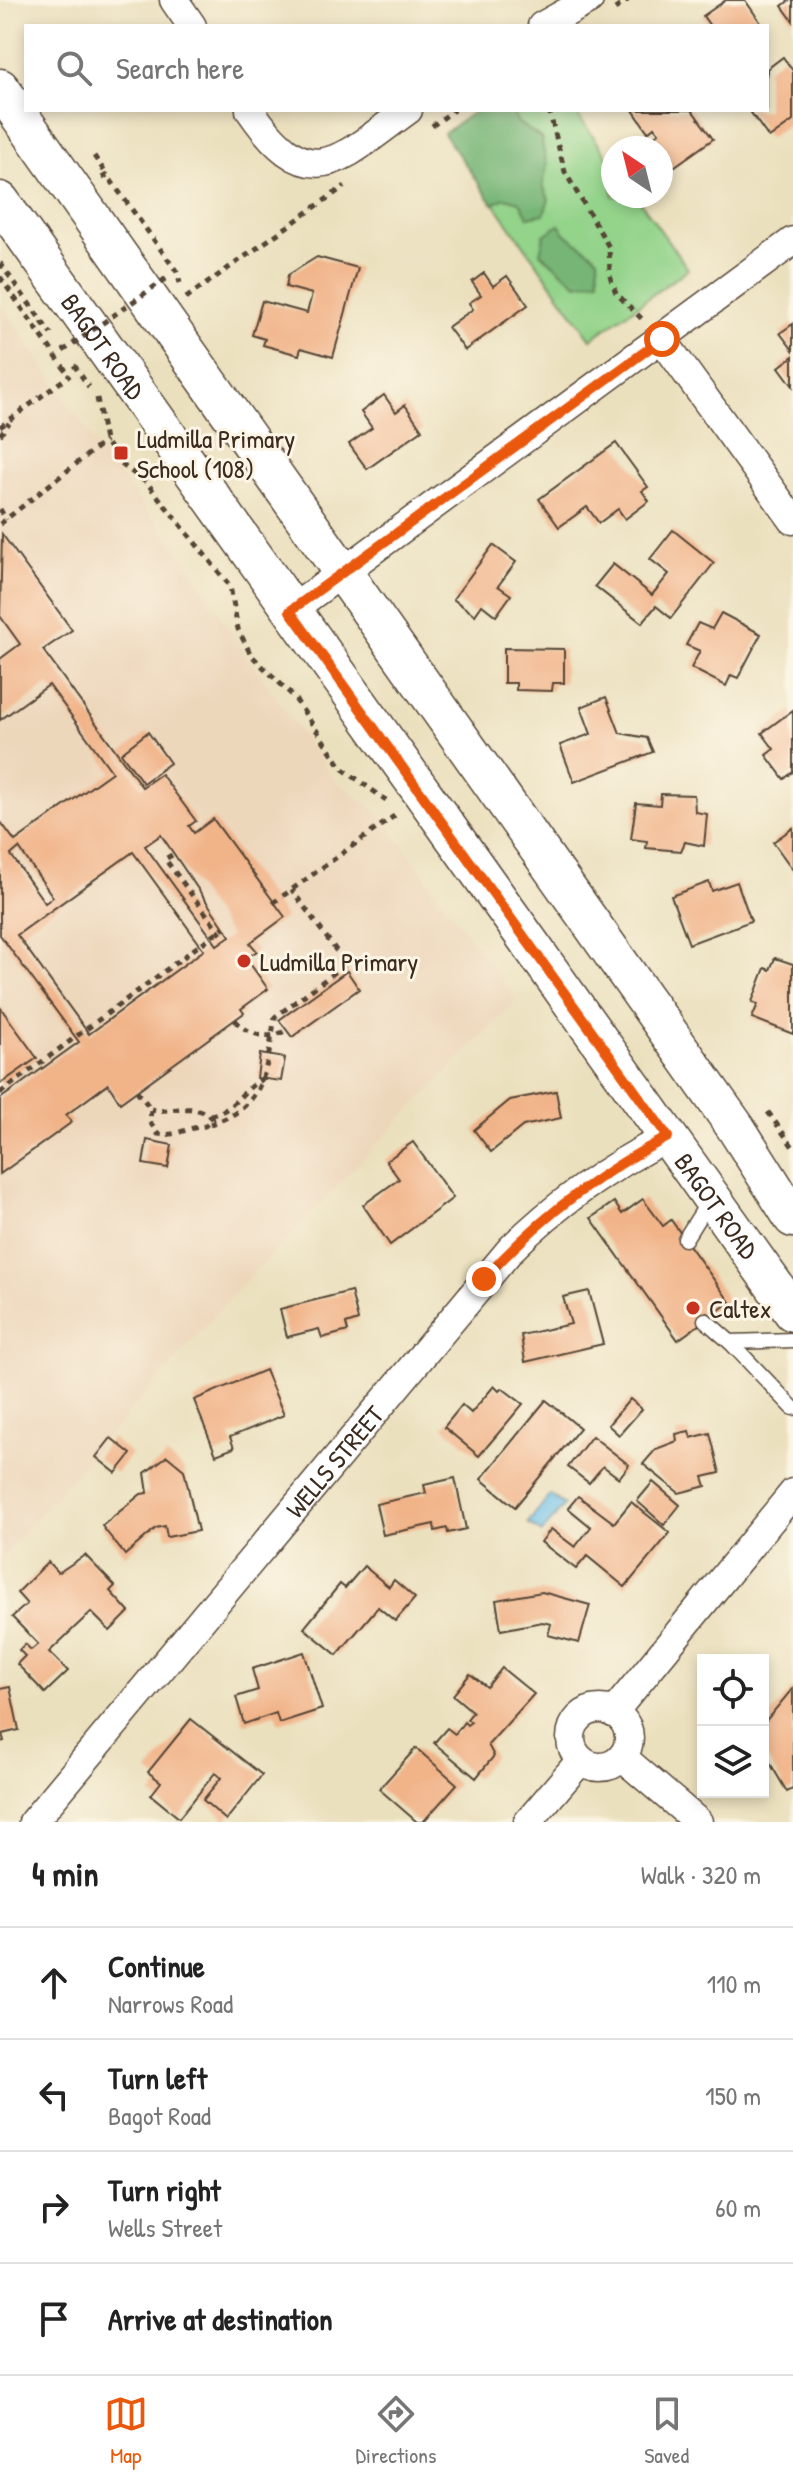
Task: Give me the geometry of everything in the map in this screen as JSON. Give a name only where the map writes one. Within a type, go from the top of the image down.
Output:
[{"type":"main road","name":"BAGOT ROAD","points":[[0,88],[344,572],[751,1119],[793,1188]]},
{"type":"main road","name":"BAGOT ROAD","points":[[0,201],[793,1312]]},
{"type":"main road","name":"BAGOT ROAD","points":[[751,1119],[793,1218]]},
{"type":"street","points":[[174,0],[191,24]]},
{"type":"street","points":[[546,24],[589,0]]},
{"type":"street","points":[[252,112],[283,152],[316,165],[342,157],[418,119]]},
{"type":"street","points":[[290,611],[793,241]]},
{"type":"street","points":[[662,339],[793,520]]},
{"type":"street","name":"WELLS STREET","points":[[33,1822],[511,1249],[556,1208],[639,1152],[668,1137]]},
{"type":"street","points":[[613,1713],[793,1493]]},
{"type":"street","points":[[599,1709],[613,1713],[627,1731],[627,1749],[622,1757],[615,1763],[597,1767],[581,1760],[571,1743],[574,1724],[589,1712],[599,1709]]},
{"type":"street","points":[[622,1757],[698,1822]]},
{"type":"street","points":[[528,1822],[581,1760]]},
{"type":"lane","points":[[685,1239],[711,1198]]},
{"type":"lane","points":[[705,1320],[793,1408]]},
{"type":"lane","points":[[730,1342],[793,1340]]},
{"type":"path","points":[[418,119],[446,112]]},
{"type":"path","points":[[550,112],[565,172],[609,247],[610,276],[616,293],[662,339]]},
{"type":"path","points":[[94,156],[107,175]]},
{"type":"path","points":[[185,298],[352,182]]},
{"type":"path","points":[[4,256],[99,401],[105,441],[121,464],[147,483],[230,586],[238,629],[251,655],[293,696],[343,769],[392,804],[407,826]]},
{"type":"path","points":[[0,263],[63,351],[168,277]]},
{"type":"path","points":[[0,277],[69,375]]},
{"type":"path","points":[[0,427],[77,370]]},
{"type":"path","points":[[0,435],[13,417]]},
{"type":"path","points":[[0,524],[105,441]]},
{"type":"path","points":[[0,509],[6,520]]},
{"type":"path","points":[[273,903],[398,813]]},
{"type":"path","points":[[172,855],[165,859],[222,929],[225,939]]},
{"type":"path","points":[[137,1091],[151,1109],[152,1127],[163,1135],[179,1133],[189,1126],[210,1124],[253,1098],[264,1079],[275,1017],[346,964],[292,890]]},
{"type":"path","points":[[0,1093],[222,929]]},
{"type":"path","points":[[235,1020],[246,1031],[271,1036],[286,1030]]},
{"type":"path","points":[[151,1109],[176,1106],[209,1115],[227,1108],[248,1086],[264,1079]]},
{"type":"path","points":[[209,1115],[210,1124]]},
{"type":"path","points":[[751,1119],[793,1147]]},
{"type":"path","points":[[161,1143],[163,1135]]},
{"type":"shaded area","name":"Ludmilla Primary","points":[[0,303],[100,450],[188,564],[230,632],[334,779],[380,815],[516,1000],[229,1299],[0,1560]]},
{"type":"green space","points":[[474,112],[513,112],[517,122],[541,138],[547,165],[543,185],[549,199],[544,214],[528,217],[520,202],[505,198],[493,204],[444,133]]},
{"type":"green space","points":[[483,112],[575,112],[601,147],[601,208],[645,208],[688,269],[591,339],[447,138]]},
{"type":"green space","points":[[559,225],[567,235],[598,258],[599,280],[577,284],[540,253],[544,235]]},
{"type":"water","points":[[550,1495],[564,1505],[542,1533],[528,1523]]},
{"type":"building","points":[[726,0],[745,0],[762,24],[709,24],[703,16]]},
{"type":"building","points":[[793,0],[793,21],[782,6]]},
{"type":"building","points":[[783,57],[793,71],[793,121],[769,138],[750,112],[769,112],[769,68]]},
{"type":"building","points":[[634,112],[693,112],[713,139],[673,167],[673,136],[655,136],[659,133],[654,127],[648,132]]},
{"type":"building","points":[[317,257],[358,268],[333,357],[301,348],[299,355],[263,345],[265,339],[252,335],[262,301],[307,313],[312,294],[286,287],[288,275]]},
{"type":"building","points":[[484,273],[493,286],[507,276],[528,305],[465,350],[448,327],[473,309],[469,303],[481,295],[472,282]]},
{"type":"building","points":[[793,324],[793,350],[780,333]]},
{"type":"building","points":[[793,356],[793,386],[779,367]]},
{"type":"building","points":[[384,395],[396,412],[405,405],[422,430],[367,469],[349,444],[372,428],[361,412]]},
{"type":"building","points":[[616,443],[648,487],[642,491],[649,501],[625,519],[618,509],[599,523],[587,507],[559,527],[539,499]]},
{"type":"building","points":[[673,530],[714,563],[671,618],[656,606],[642,623],[595,586],[613,564],[652,595],[669,574],[650,559]]},
{"type":"building","points":[[2,534],[72,630],[43,650],[142,787],[161,774],[196,821],[189,826],[194,833],[213,819],[285,917],[250,943],[257,951],[246,958],[268,989],[241,1009],[244,1013],[120,1103],[108,1084],[66,1115],[72,1122],[0,1174],[0,1099],[79,1042],[0,935],[0,821],[15,841],[112,772],[49,685],[0,720],[0,659],[20,644],[0,616]],"holes":[[[161,835],[230,936],[217,945],[145,846]],[[19,848],[53,897],[45,903],[11,855]],[[133,852],[204,950],[89,1034],[17,935]]]},
{"type":"building","points":[[493,545],[516,562],[498,586],[511,595],[496,616],[482,605],[475,615],[453,599]]},
{"type":"building","points":[[721,613],[761,634],[738,678],[731,675],[726,686],[691,668],[700,651],[686,645],[698,623],[712,629]]},
{"type":"building","points":[[504,648],[564,649],[564,683],[553,683],[552,691],[516,690],[516,683],[504,683]]},
{"type":"building","points":[[606,697],[620,733],[647,738],[653,752],[574,782],[560,745],[591,734],[581,707]]},
{"type":"building","points":[[793,710],[793,772],[784,779],[766,755],[774,749],[762,733]]},
{"type":"building","points":[[148,732],[170,763],[143,783],[121,753]]},
{"type":"building","points":[[661,794],[694,795],[695,812],[707,814],[704,846],[685,842],[681,851],[646,848],[647,841],[631,839],[636,803],[660,805]]},
{"type":"building","points":[[793,828],[793,870],[773,842]]},
{"type":"building","points":[[709,882],[712,891],[737,882],[751,921],[689,944],[671,896]]},
{"type":"building","points":[[775,958],[793,964],[793,1034],[752,1018],[758,1004],[752,1002],[765,968],[770,970]]},
{"type":"building","points":[[347,971],[359,989],[292,1037],[279,1020]]},
{"type":"building","points":[[0,1007],[37,1058],[0,1084]]},
{"type":"building","points":[[260,1054],[285,1058],[281,1081],[257,1078]]},
{"type":"building","points":[[556,1091],[561,1118],[523,1126],[491,1152],[474,1130],[510,1100]]},
{"type":"building","points":[[147,1140],[172,1145],[168,1168],[143,1164]]},
{"type":"building","points":[[413,1142],[453,1198],[390,1245],[363,1205],[399,1179],[386,1161]]},
{"type":"building","points":[[643,1199],[663,1226],[671,1220],[730,1302],[678,1340],[591,1218],[614,1202],[622,1214]]},
{"type":"building","points":[[351,1291],[358,1320],[346,1324],[348,1331],[322,1338],[319,1329],[287,1337],[280,1309]]},
{"type":"building","points":[[589,1291],[603,1344],[525,1362],[521,1335],[571,1324],[563,1297]]},
{"type":"building","points":[[265,1370],[284,1415],[230,1437],[234,1448],[216,1455],[194,1400]]},
{"type":"building","points":[[494,1386],[499,1391],[502,1388],[523,1404],[479,1456],[444,1427],[462,1405],[471,1413]]},
{"type":"building","points":[[630,1399],[642,1409],[619,1435],[608,1425]]},
{"type":"building","points":[[546,1400],[580,1428],[515,1507],[481,1479]]},
{"type":"building","points":[[689,1431],[691,1438],[710,1433],[720,1473],[703,1477],[706,1486],[679,1493],[643,1464],[656,1449],[677,1441],[676,1434]]},
{"type":"building","points":[[592,1436],[629,1465],[619,1478],[603,1466],[589,1483],[568,1467]]},
{"type":"building","points":[[111,1438],[131,1454],[116,1473],[96,1457]]},
{"type":"building","points":[[167,1456],[184,1470],[198,1531],[167,1537],[165,1526],[156,1528],[125,1555],[102,1526],[141,1494],[148,1493],[145,1473]]},
{"type":"building","points":[[455,1478],[466,1529],[448,1533],[447,1528],[435,1531],[434,1524],[383,1535],[376,1504],[426,1493],[424,1485]]},
{"type":"building","points":[[653,1482],[680,1505],[664,1525],[637,1501]]},
{"type":"building","points":[[578,1496],[614,1523],[631,1502],[670,1533],[625,1587],[587,1556],[576,1569],[541,1542],[551,1529],[575,1547],[591,1527],[568,1508]]},
{"type":"building","points":[[85,1555],[115,1586],[110,1591],[129,1612],[110,1631],[91,1612],[49,1652],[68,1671],[45,1693],[17,1664],[25,1656],[19,1650],[25,1644],[31,1650],[38,1644],[12,1617],[27,1604],[17,1593],[48,1562],[58,1573]]},
{"type":"building","points":[[364,1566],[389,1587],[394,1580],[415,1598],[395,1621],[378,1607],[337,1655],[304,1628],[340,1584],[345,1588]]},
{"type":"building","points":[[542,1592],[590,1605],[579,1643],[548,1635],[551,1624],[542,1622],[501,1630],[496,1600]]},
{"type":"building","points":[[304,1652],[322,1709],[279,1723],[276,1713],[244,1724],[236,1697],[258,1690],[252,1669]]},
{"type":"building","points":[[502,1668],[534,1694],[488,1745],[494,1756],[476,1778],[434,1743],[447,1728],[455,1734],[464,1722],[467,1725],[471,1722],[467,1719],[473,1712],[453,1695],[470,1674],[487,1687]]},
{"type":"building","points":[[10,1687],[19,1730],[2,1734],[4,1741],[0,1742],[0,1689]]},
{"type":"building","points":[[793,1688],[793,1789],[787,1792],[769,1761],[769,1717]]},
{"type":"building","points":[[191,1719],[262,1775],[226,1820],[203,1800],[221,1778],[215,1773],[179,1818],[151,1795],[161,1782],[148,1772]]},
{"type":"building","points":[[416,1748],[457,1784],[423,1822],[417,1822],[379,1789]]},
{"type":"place","name":"Ludmilla Primary School (108)","points":[[121,453]]},
{"type":"place","name":"Ludmilla Primary","points":[[244,961]]},
{"type":"place","name":"Caltex","points":[[693,1308]]},
{"type":"route","points":[[484,1279],[532,1228],[556,1208],[639,1152],[668,1137],[290,611],[662,339]]}]
